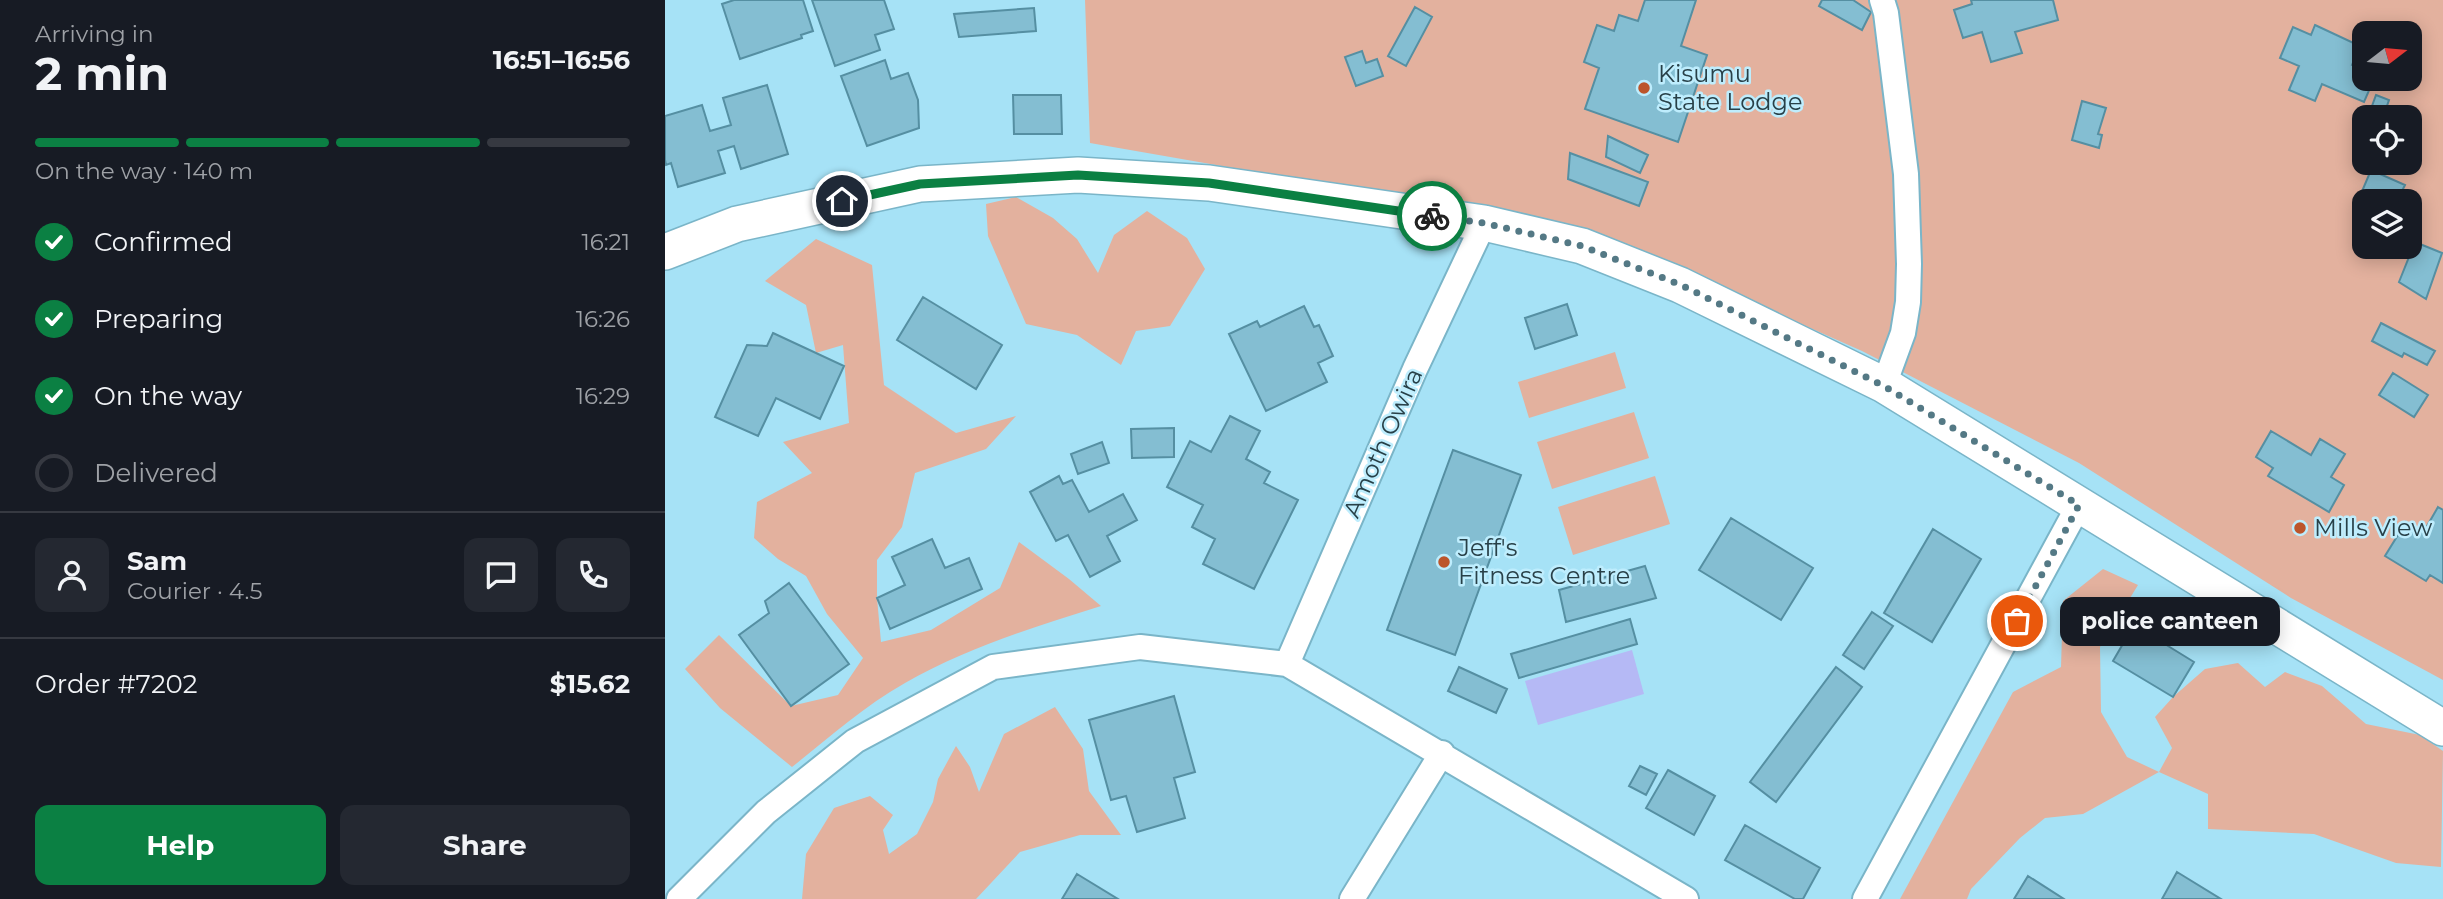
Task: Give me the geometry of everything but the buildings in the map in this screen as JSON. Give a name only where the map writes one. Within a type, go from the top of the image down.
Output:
[{"type":"main road","points":[[665,252],[737,223],[920,184],[1078,175],[1209,183],[1484,223],[1582,246],[1681,285],[1884,386],[2443,728]]},
{"type":"street","points":[[1882,0],[1886,13],[1906,174],[1909,264],[1908,302],[1903,333],[1884,386]]},
{"type":"street","name":"Amoth Owira","points":[[1287,664],[1415,369],[1484,223]]},
{"type":"street","points":[[1865,899],[2079,505]]},
{"type":"street","points":[[679,899],[765,813],[855,741],[993,667],[1140,647],[1287,664],[1686,899]]},
{"type":"street","points":[[1352,899],[1442,753]]},
{"type":"shaded area","points":[[1085,0],[2443,0],[2443,680],[2291,598],[2079,463],[1862,351],[1695,277],[1365,191],[1090,143]]},
{"type":"shaded area","points":[[1016,197],[1053,218],[1077,239],[1098,273],[1114,235],[1147,211],[1187,238],[1205,269],[1170,326],[1136,331],[1121,365],[1077,335],[1026,324],[988,236],[986,204]]},
{"type":"shaded area","points":[[816,239],[872,265],[884,385],[956,433],[1016,416],[986,449],[915,473],[902,527],[877,560],[881,642],[931,630],[1000,588],[1019,542],[1101,606],[1001,639],[928,671],[875,702],[792,767],[720,708],[685,669],[719,635],[791,706],[838,695],[863,658],[827,614],[806,576],[778,559],[754,538],[757,502],[812,473],[783,442],[849,423],[843,345],[816,353],[806,305],[765,281]]},
{"type":"shaded area","points":[[1615,352],[1626,388],[1529,418],[1518,382]]},
{"type":"shaded area","points":[[1634,412],[1649,458],[1552,489],[1537,442]]},
{"type":"shaded area","points":[[1655,476],[1670,524],[1573,555],[1558,507]]},
{"type":"shaded area","points":[[2103,569],[2138,585],[2100,647],[2101,712],[2127,757],[2159,772],[2083,814],[2045,818],[2020,838],[1971,889],[1967,899],[1900,899],[2013,692],[2061,667],[2063,601]]},
{"type":"shaded area","points":[[2238,663],[2265,687],[2285,672],[2322,686],[2366,724],[2420,735],[2443,751],[2441,867],[2396,863],[2314,834],[2208,829],[2208,794],[2159,772],[2172,748],[2155,717],[2205,669]]},
{"type":"shaded area","points":[[1055,707],[1083,749],[1089,791],[1121,835],[1080,835],[1020,852],[976,899],[802,899],[806,854],[834,808],[870,796],[893,815],[883,830],[889,854],[917,834],[933,802],[938,779],[956,746],[970,767],[979,792],[1004,734]]},
{"type":"water","points":[[1632,650],[1644,694],[1538,725],[1525,681]]},
{"type":"way so far","points":[[1432,216],[1484,223],[1582,246],[1681,285],[1884,386],[2079,505],[2017,621]]},
{"type":"place","name":"Kisumu State Lodge","points":[[1644,88]]},
{"type":"place","name":"Mills View","points":[[2300,528]]},
{"type":"place","name":"Jeff's Fitness Centre","points":[[1444,562]]},
{"type":"place","name":"police canteen","points":[[2017,621]]},
{"type":"route","points":[[842,201],[920,184],[1078,175],[1209,183],[1432,216]]}]
